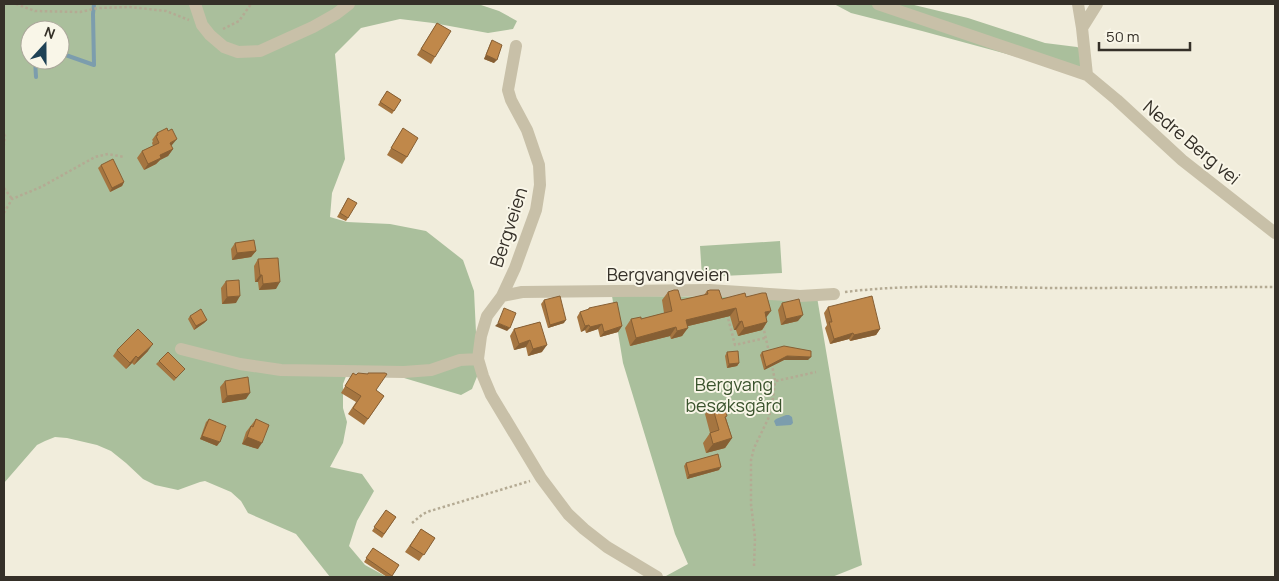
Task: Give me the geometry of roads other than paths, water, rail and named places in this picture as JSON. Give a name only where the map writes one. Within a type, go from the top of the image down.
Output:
[{"type":"street","points":[[195,4],[202,24],[210,35],[224,47],[238,52],[260,51],[312,28],[349,4]]},
{"type":"street","name":"Nedre Berg vei","points":[[878,4],[1087,76],[1117,100],[1182,160],[1275,233]]},
{"type":"street","points":[[1078,4],[1087,76]]},
{"type":"street","points":[[1082,28],[1097,4]]},
{"type":"street","name":"Bergveien","points":[[516,46],[508,90],[511,100],[527,130],[539,165],[540,185],[536,210],[515,268],[502,296],[487,316],[481,336],[478,359],[491,395],[541,478],[568,514],[584,530],[607,547],[658,577]]},
{"type":"street","name":"Bergvangveien","points":[[502,296],[522,292],[709,290],[800,296],[834,294]]},
{"type":"street","points":[[180,349],[240,364],[281,370],[404,372],[432,370],[460,360],[478,359]]},
{"type":"water","points":[[786,415],[792,417],[793,423],[791,425],[776,426],[774,421]]},
{"type":"waterway","points":[[70,57],[94,65],[94,4]]},
{"type":"waterway","points":[[36,70],[36,77]]},
{"type":"park label","name":"Bergvang besøksgård","points":[[734,394]]}]
